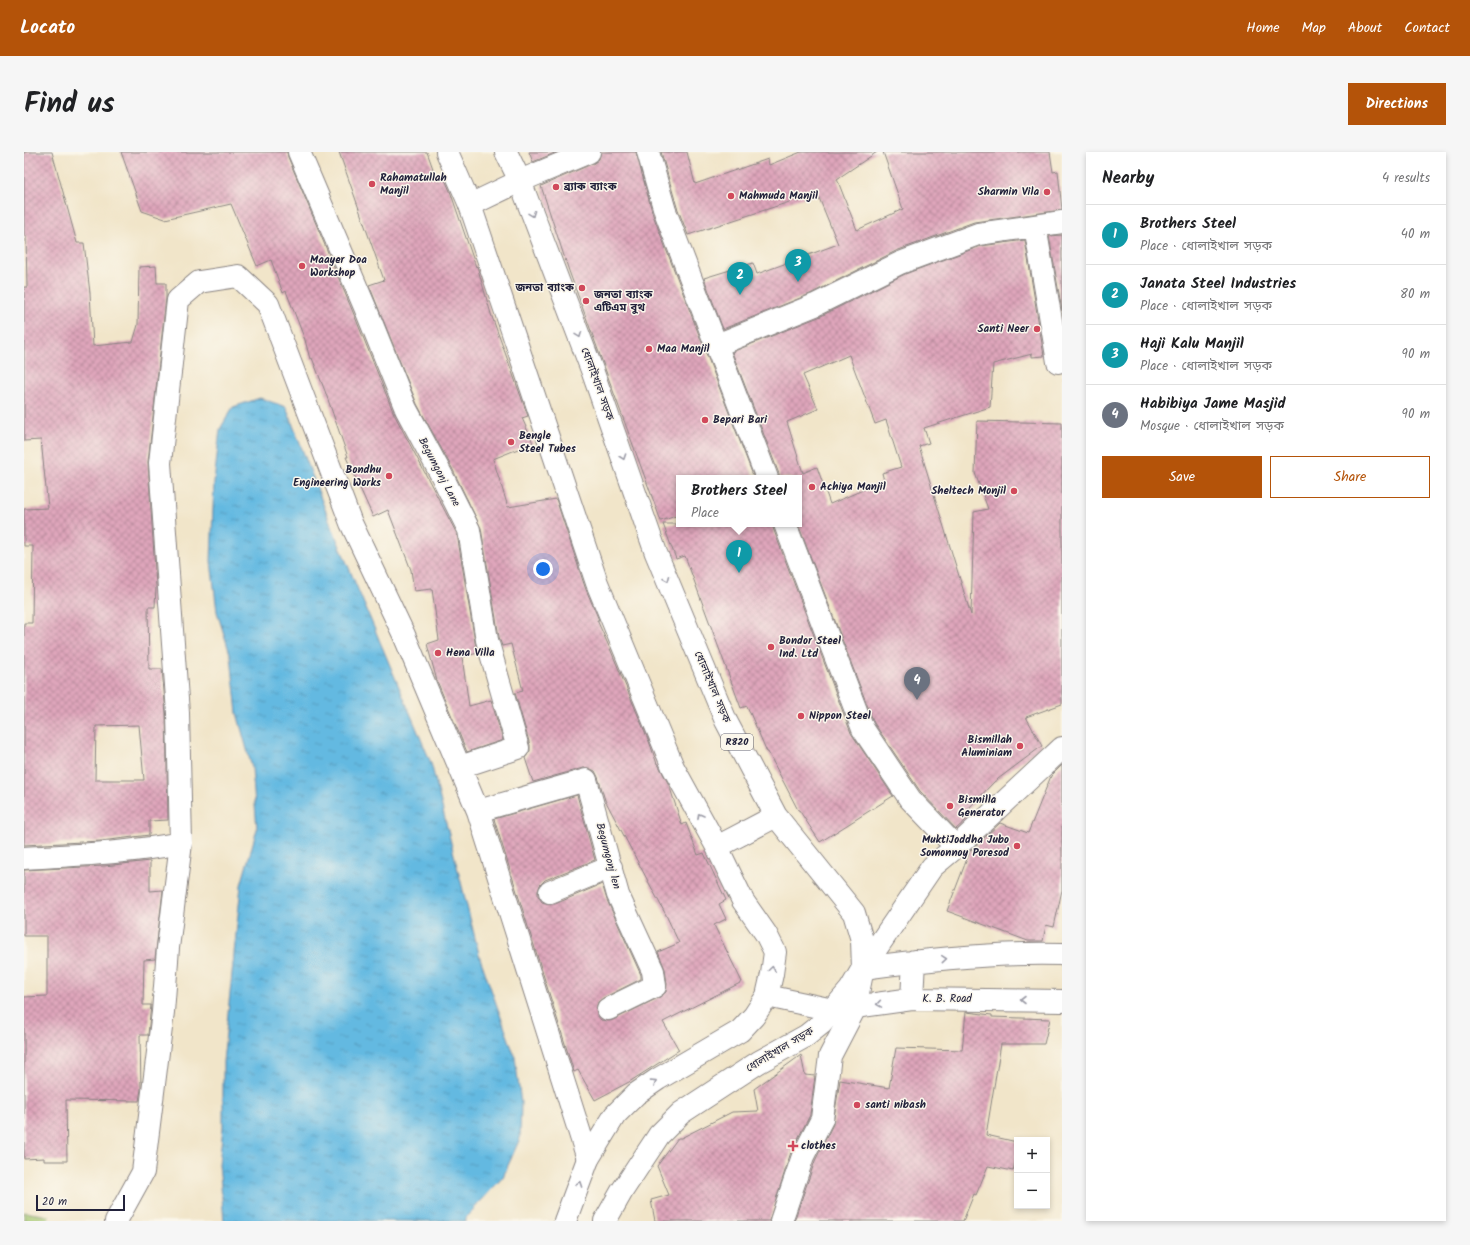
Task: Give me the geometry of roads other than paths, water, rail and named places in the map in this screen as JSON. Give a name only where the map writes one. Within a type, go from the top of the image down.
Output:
[{"type":"street","name":"Begumgonj Lane","points":[[299,152],[406,409],[469,530],[487,640],[518,748],[460,767]]},
{"type":"street","points":[[447,152],[470,206],[597,583],[673,767],[717,847],[744,901],[766,934],[774,952],[772,974],[767,996],[754,1016],[740,1031],[658,1079],[636,1094],[614,1115],[588,1159],[565,1221]]},
{"type":"street","name":"ধোলাইখাল সড়ক","points":[[506,152],[520,181],[592,370],[656,553],[726,721],[776,816],[854,913],[862,940],[863,968],[850,990],[821,1024],[806,1036],[758,1062],[681,1114],[659,1135],[622,1191],[605,1221]]},
{"type":"street","points":[[470,206],[520,181],[589,152]]},
{"type":"street","points":[[648,152],[665,211],[766,475]]},
{"type":"street","points":[[716,345],[815,305],[900,263],[978,234],[1062,222]]},
{"type":"street","points":[[1035,226],[1058,362]]},
{"type":"street","points":[[116,1221],[143,1172],[164,1012],[168,948],[181,843],[178,713],[160,463],[178,300],[199,282],[238,276],[268,304],[350,523],[404,635],[478,811],[588,1159]]},
{"type":"street","points":[[786,527],[863,729],[910,799],[956,847]]},
{"type":"street","points":[[781,1221],[803,1156],[822,1119],[830,1056],[855,1008],[863,968],[932,867],[956,847],[1062,748]]},
{"type":"street","name":"Begumgonj len","points":[[478,811],[586,780],[618,896],[653,971],[655,986],[608,1009]]},
{"type":"street","points":[[717,847],[776,816]]},
{"type":"street","points":[[24,858],[115,852],[156,848],[181,843]]},
{"type":"street","points":[[550,892],[611,867]]},
{"type":"street","points":[[863,968],[914,961],[981,956],[1062,954]]},
{"type":"street","points":[[912,999],[914,961]]},
{"type":"street","name":"K. B. Road","points":[[767,996],[833,1010],[912,999],[1062,1001]]},
{"type":"water","points":[[260,398],[286,407],[333,530],[431,763],[480,958],[515,1057],[521,1103],[520,1138],[503,1177],[467,1216],[465,1221],[224,1221],[219,1164],[223,1127],[223,1062],[241,885],[257,829],[252,768],[237,713],[231,657],[217,612],[211,561],[214,482],[220,429],[233,407]]},
{"type":"place","name":"Rahamatullah Manjil","points":[[372,184]]},
{"type":"place","name":"ব্র্যাক ব্যাংক","points":[[556,187]]},
{"type":"place","name":"Sharmin Vila","points":[[1047,192]]},
{"type":"place","name":"Mahmuda Manjil","points":[[731,196]]},
{"type":"place","name":"Maayer Doa Workshop","points":[[302,266]]},
{"type":"place","name":"Haji Kalu Manjil","points":[[798,282]]},
{"type":"place","name":"জনতা ব্যাংক","points":[[582,288]]},
{"type":"place","name":"Janata Steel Industries","points":[[740,295]]},
{"type":"place","name":"জনতা ব্যাংক এটিএম বুথ","points":[[586,301]]},
{"type":"place","name":"Santi Neer","points":[[1037,329]]},
{"type":"place","name":"Maa Manjil","points":[[649,349]]},
{"type":"place","name":"Bepari Bari","points":[[705,420]]},
{"type":"place","name":"Bengle Steel Tubes","points":[[511,442]]},
{"type":"place","name":"Bondhu Engineering Works","points":[[389,476]]},
{"type":"place","name":"Achiya Manjil","points":[[812,487]]},
{"type":"place","name":"Sheltech Monjil","points":[[1014,491]]},
{"type":"place","name":"Brothers Steel","points":[[739,573]]},
{"type":"place","name":"Bondor Steel Ind. Ltd","points":[[771,647]]},
{"type":"place","name":"Hena Villa","points":[[438,653]]},
{"type":"place","name":"Habibiya Jame Masjid","points":[[917,700]]},
{"type":"place","name":"Nippon Steel","points":[[801,716]]},
{"type":"place","name":"Bismillah Aluminiam","points":[[1020,746]]},
{"type":"place","name":"Bismilla Generator","points":[[950,806]]},
{"type":"place","name":"MuktiJoddha Jubo Somonnoy Poresod","points":[[1017,846]]},
{"type":"place","name":"santi nibash","points":[[857,1105]]},
{"type":"place","name":"clothes","points":[[793,1146]]}]
